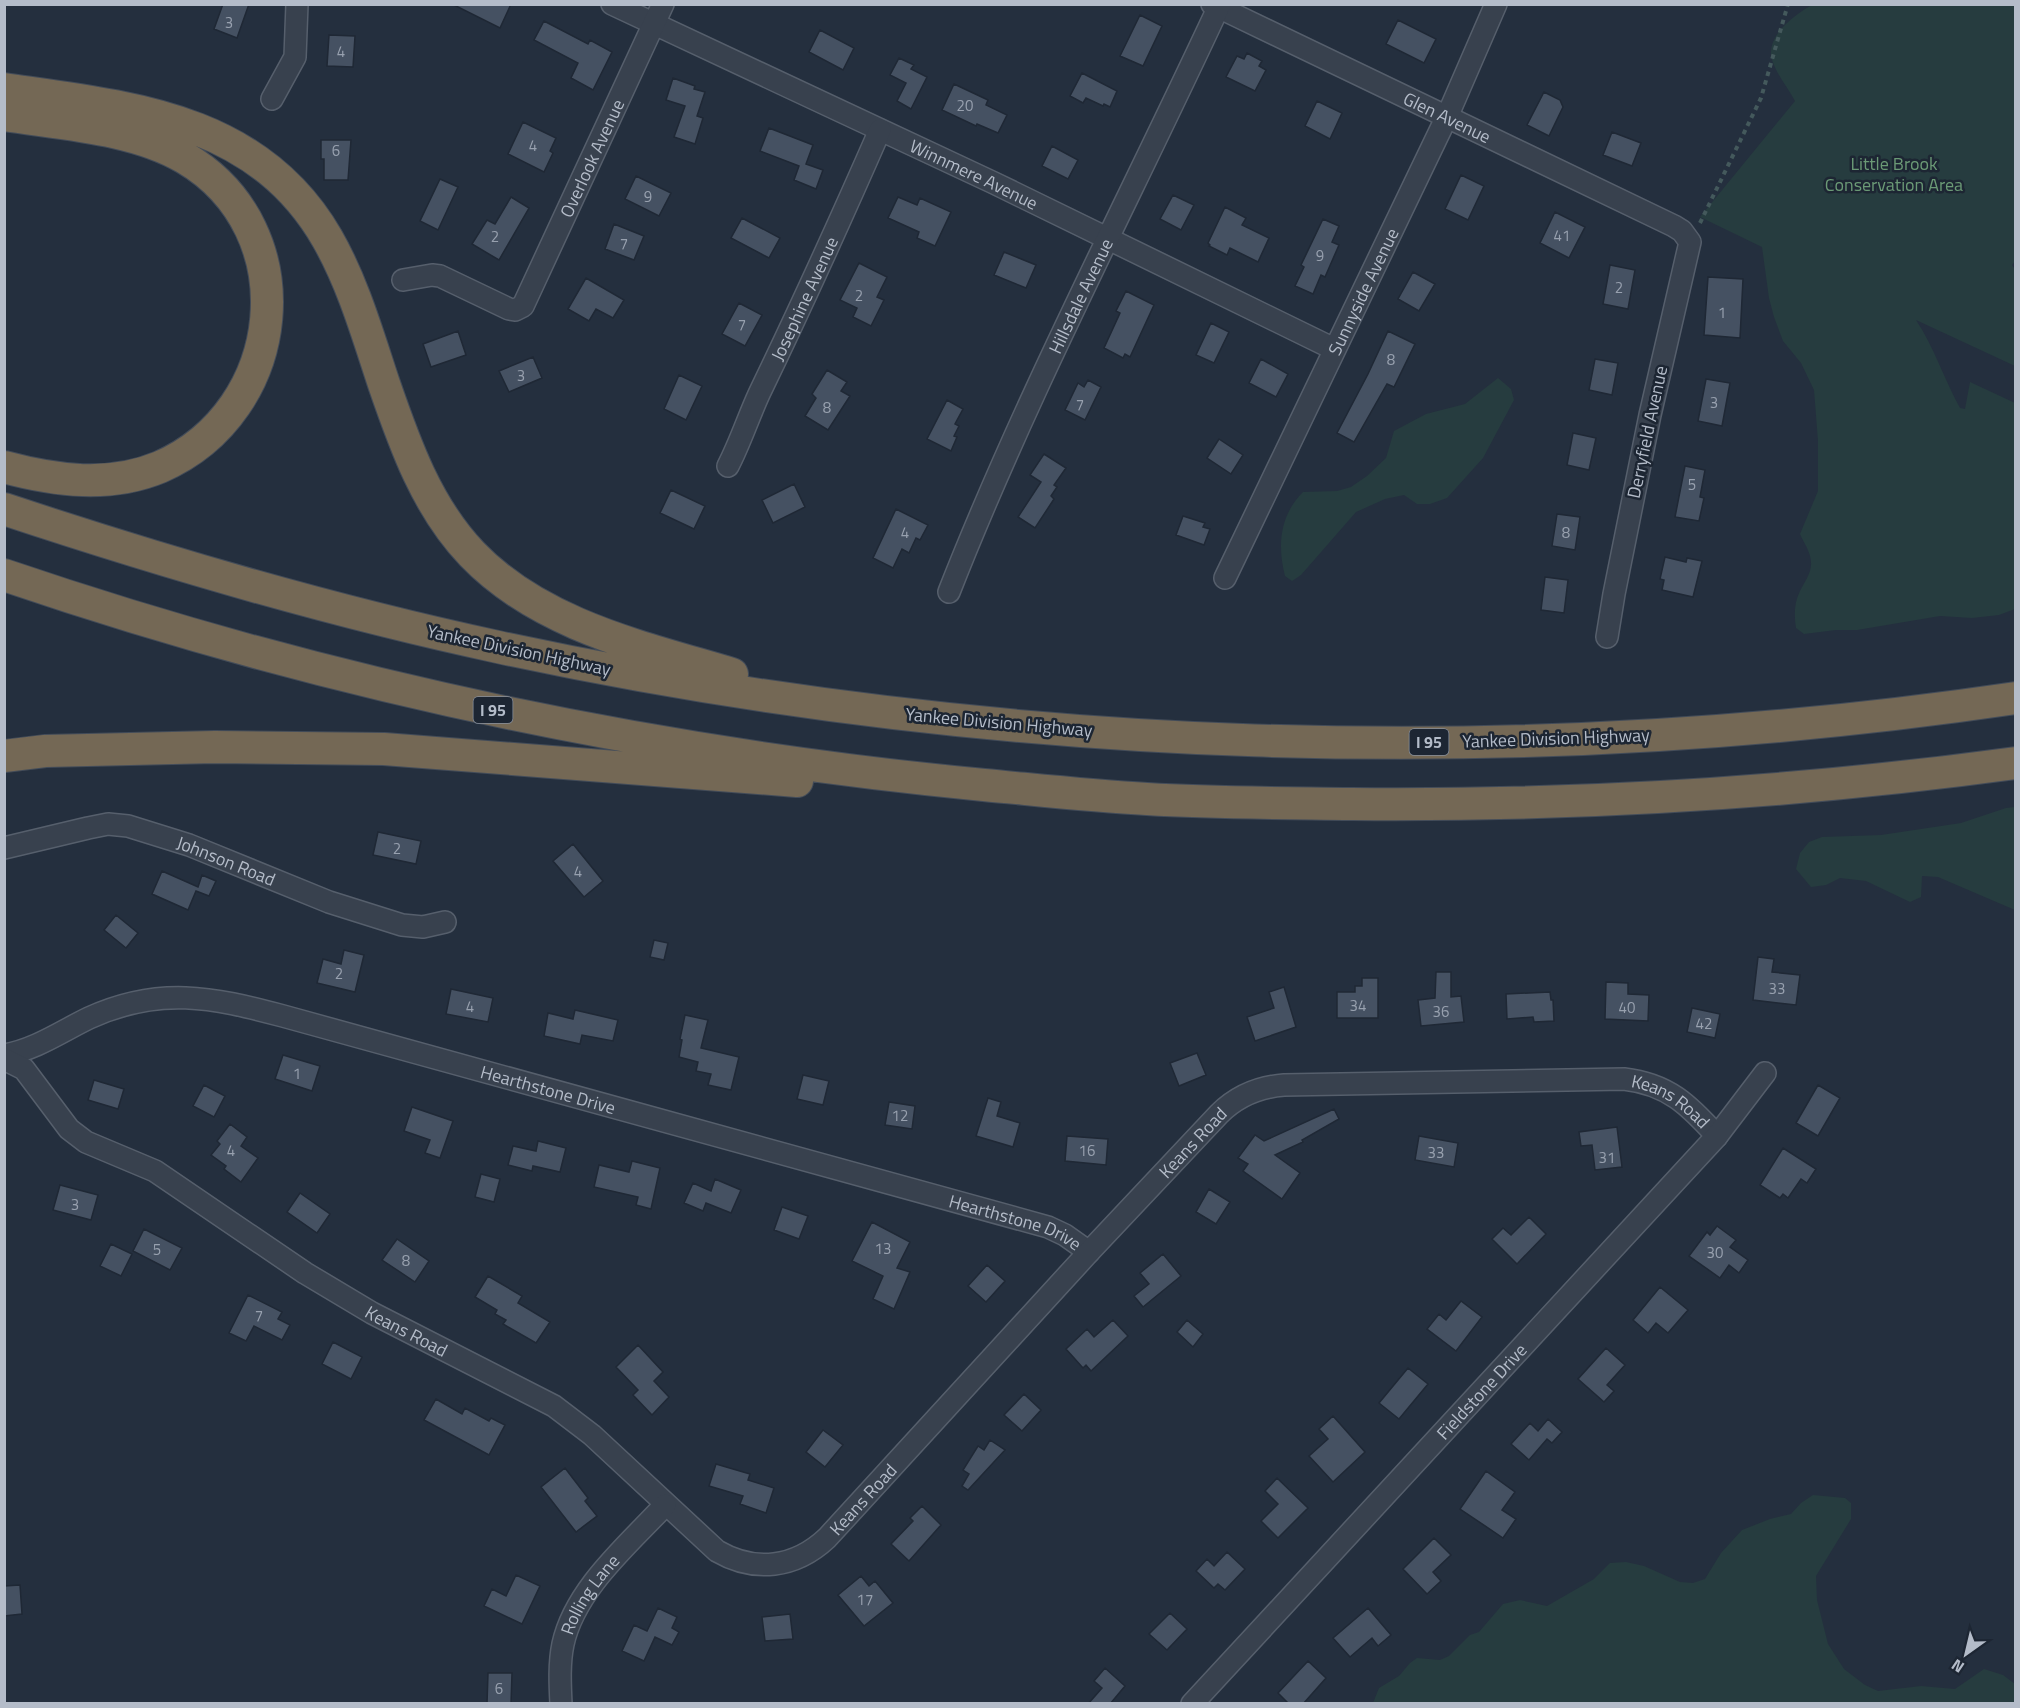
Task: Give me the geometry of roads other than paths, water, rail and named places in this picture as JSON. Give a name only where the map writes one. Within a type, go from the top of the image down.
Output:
[{"type":"highway","points":[[4,89],[108,106],[175,120],[234,145],[268,169],[287,187],[319,226],[339,261],[404,438],[433,503],[463,544],[502,580],[554,612],[602,633],[842,706]]},
{"type":"highway","points":[[4,116],[127,136],[160,146],[187,159],[214,180],[238,208],[260,255],[267,293],[265,336],[251,380],[226,418],[192,449],[160,466],[132,476],[102,481],[50,478],[4,467]]},
{"type":"highway","name":"Yankee Division Highway","points":[[4,508],[175,564],[378,619],[497,647],[611,670],[842,706],[1086,731],[1253,740],[1389,742],[1568,740],[1694,733],[1865,717],[2016,698]]},
{"type":"highway","name":"I 95","points":[[4,575],[252,651],[382,685],[583,728],[825,767],[993,786],[1148,799],[1294,804],[1509,804],[1723,793],[1829,784],[2016,763]]},
{"type":"highway","points":[[4,590],[106,608]]},
{"type":"highway","points":[[4,756],[45,751],[315,747],[486,756],[775,781],[993,786]]},
{"type":"street","points":[[272,99],[295,57],[297,4]]},
{"type":"street","name":"Winnmere Avenue","points":[[612,4],[880,130],[1334,349]]},
{"type":"street","name":"Overlook Avenue","points":[[403,280],[432,275],[445,277],[507,308],[518,309],[526,302],[663,4]]},
{"type":"street","name":"Sunnyside Avenue","points":[[1225,578],[1447,117],[1496,4]]},
{"type":"street","name":"Glen Avenue","points":[[1217,6],[1447,117],[1686,237]]},
{"type":"street","name":"Hillsdale Avenue","points":[[949,592],[982,507],[1217,6]]},
{"type":"street","name":"Josephine Avenue","points":[[728,466],[880,130]]},
{"type":"street","name":"Derryfield Avenue","points":[[1607,637],[1686,237]]},
{"type":"street","name":"Johnson Road","points":[[4,848],[108,824],[128,826],[189,845],[329,902],[402,925],[423,927],[445,922]]},
{"type":"street","name":"Hearthstone Drive","points":[[4,1057],[89,1018],[128,1004],[173,998],[204,997],[271,1012],[1048,1227],[1061,1232],[1089,1252]]},
{"type":"street","name":"Keans Road","points":[[4,1057],[28,1073],[65,1123],[86,1142],[155,1171],[327,1287],[399,1328],[517,1385],[554,1406],[579,1424],[717,1551],[741,1562],[768,1565],[794,1560],[827,1538],[1089,1252],[1226,1108],[1248,1093],[1274,1086],[1624,1078],[1647,1083],[1669,1092],[1688,1106],[1717,1137]]},
{"type":"street","name":"Fieldstone Drive","points":[[1192,1704],[1717,1137],[1765,1073]]},
{"type":"street","name":"Rolling Lane","points":[[561,1704],[561,1655],[576,1607],[590,1587],[665,1505]]},
{"type":"park label","name":"Little Brook Conservation Area","points":[[1894,174]]}]
